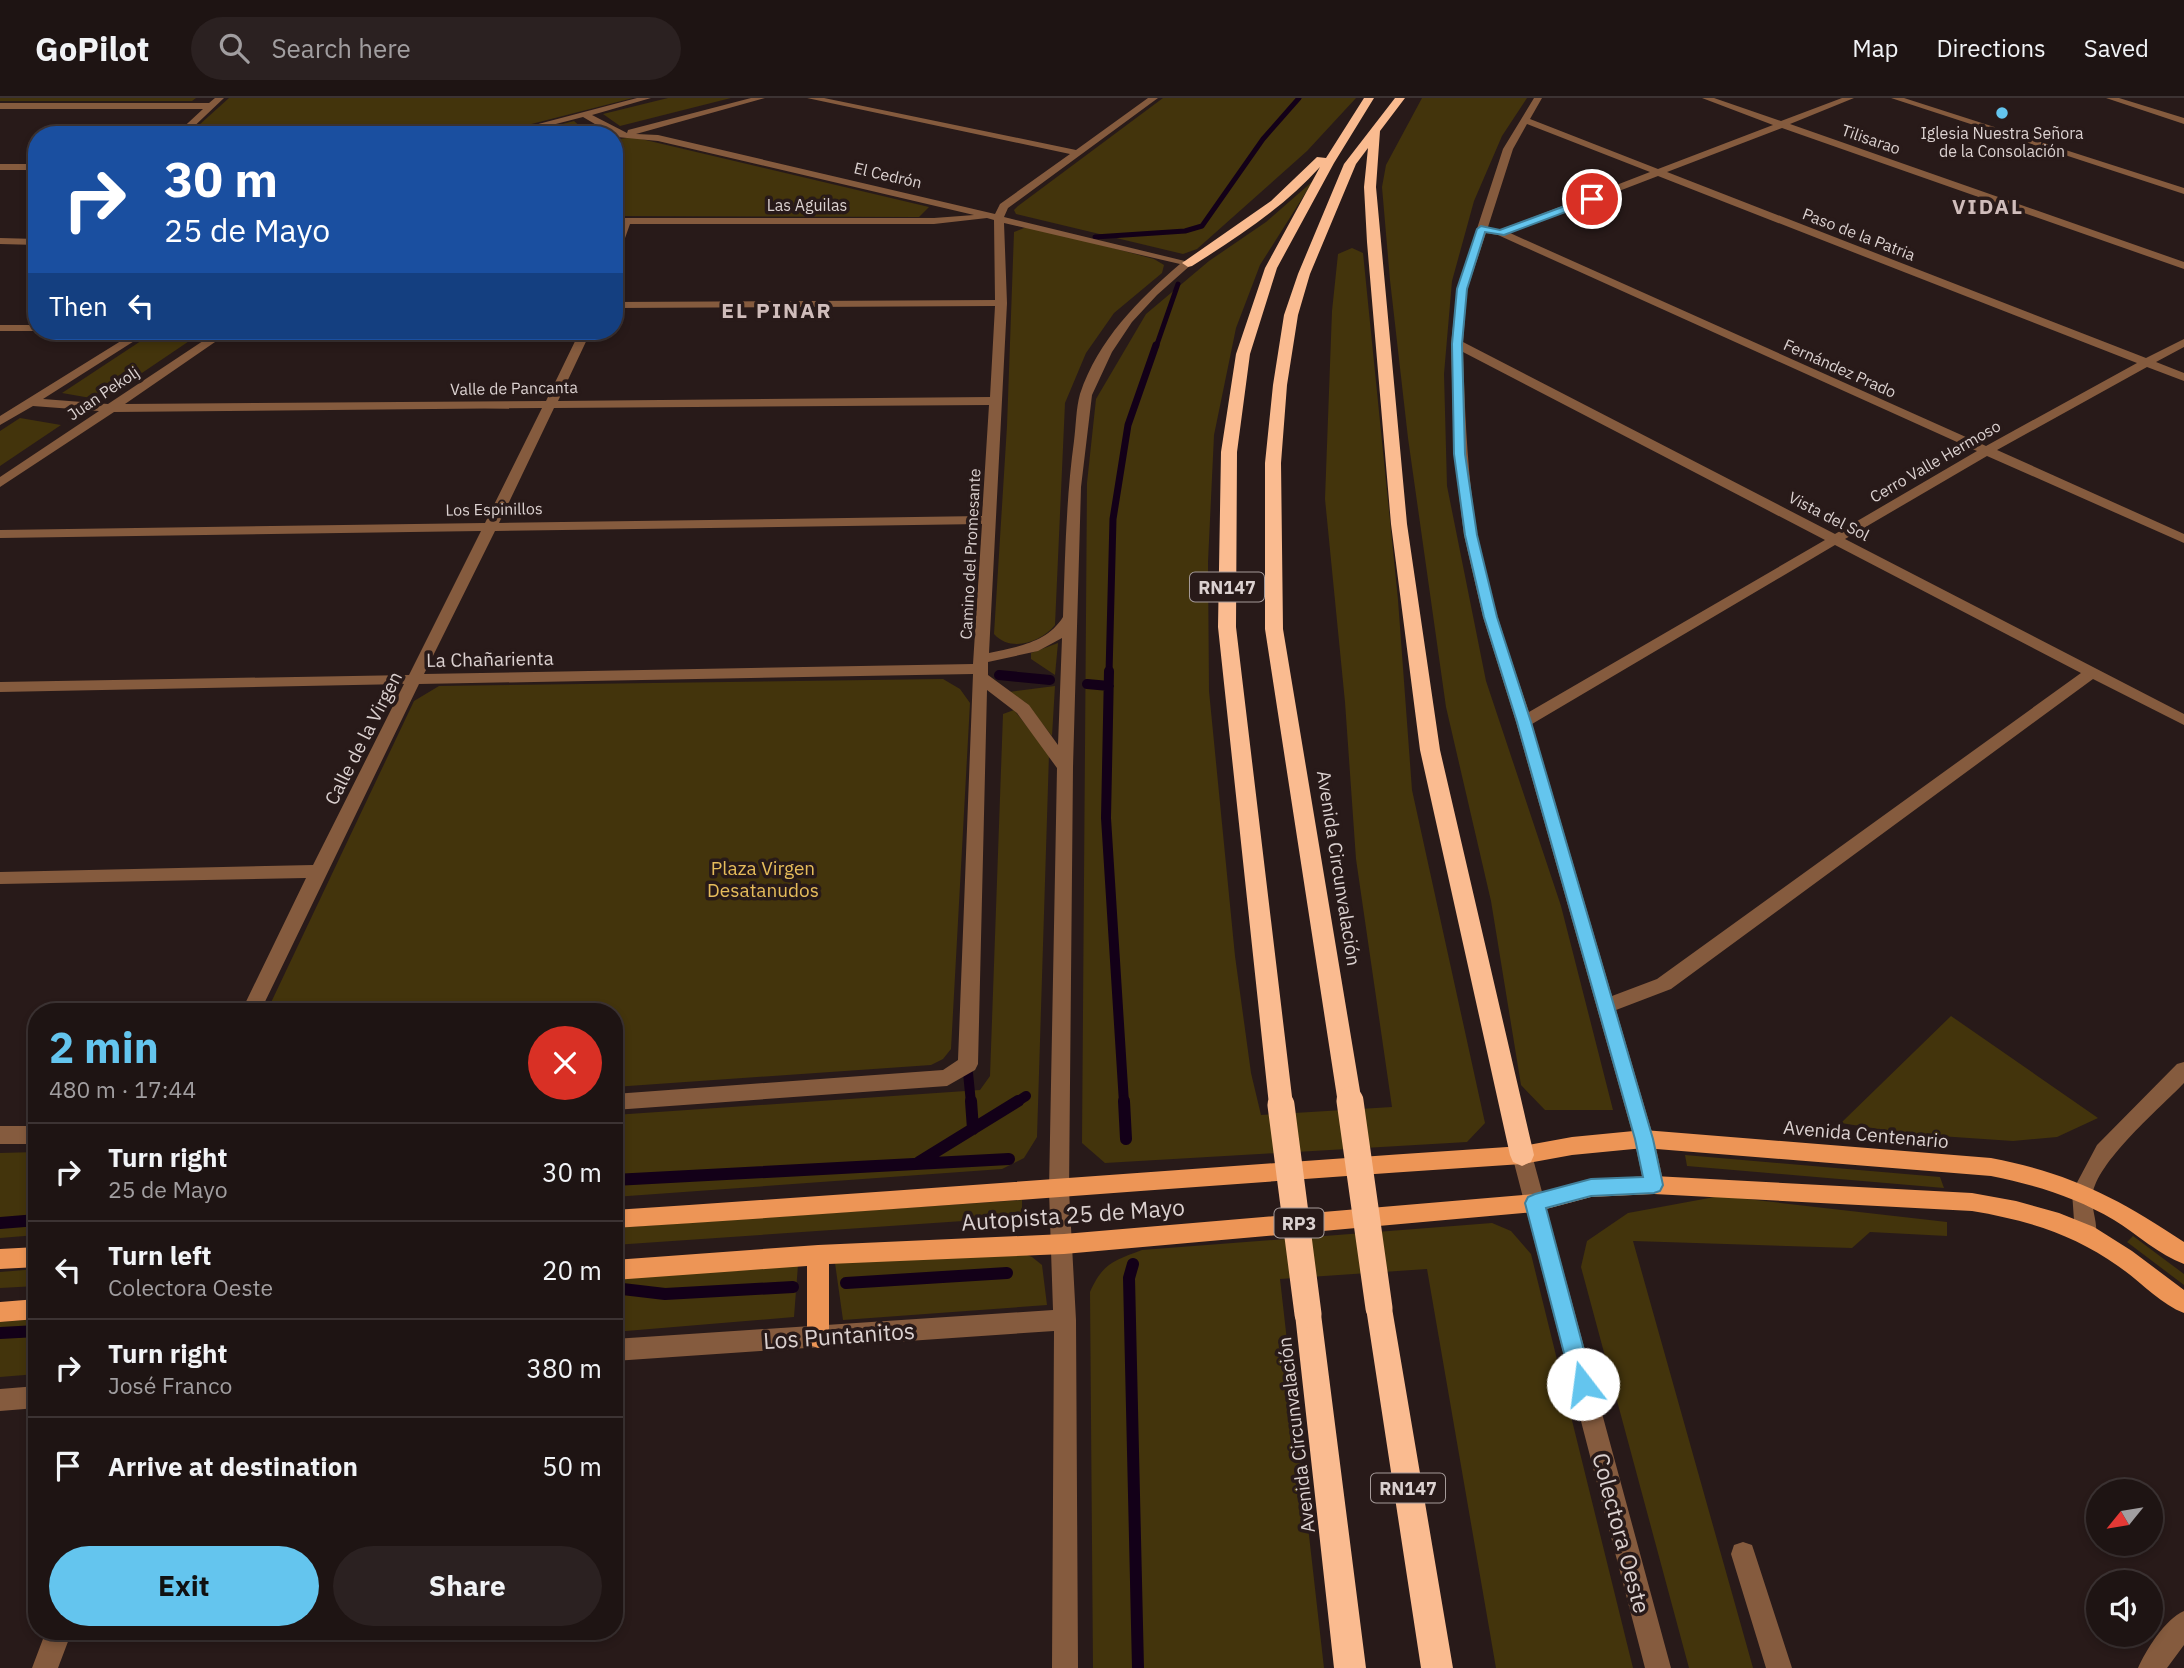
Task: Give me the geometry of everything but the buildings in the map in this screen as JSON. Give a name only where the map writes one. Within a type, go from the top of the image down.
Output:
[{"type":"highway","name":"Avenida Circunvalación","points":[[1350,1668],[1281,1105],[1227,627],[1229,452],[1243,354],[1271,268],[1352,122],[1369,98]]},
{"type":"highway","name":"Avenida Circunvalación","points":[[1400,98],[1350,164],[1304,274],[1291,315],[1280,385],[1273,463],[1274,629],[1437,1668]]},
{"type":"highway","points":[[1188,263],[1254,221],[1281,200],[1303,181],[1352,122]]},
{"type":"highway","points":[[1375,131],[1370,187],[1373,242],[1399,524],[1429,737],[1522,1155]]},
{"type":"main road","name":"Avenida Centenario","points":[[1522,1155],[1572,1146],[1644,1139],[1991,1167],[2045,1178],[2082,1192],[2127,1216],[2184,1254]]},
{"type":"main road","name":"Autopista 25 de Mayo","points":[[623,1218],[1059,1190],[1160,1179],[1522,1155]]},
{"type":"main road","name":"RP3","points":[[1535,1203],[1591,1188],[1654,1185]]},
{"type":"main road","points":[[1654,1185],[1972,1202],[2022,1210],[2086,1234],[2126,1259],[2184,1303]]},
{"type":"main road","name":"Autopista 25 de Mayo","points":[[623,1269],[818,1255],[1064,1244],[1535,1203]]},
{"type":"main road","points":[[818,1255],[818,1337]]},
{"type":"main road","points":[[0,1259],[28,1257]]},
{"type":"main road","points":[[0,1312],[28,1310]]},
{"type":"street","points":[[189,126],[220,98]]},
{"type":"street","points":[[537,126],[647,98]]},
{"type":"street","points":[[623,134],[761,98]]},
{"type":"street","points":[[811,98],[1079,153]]},
{"type":"street","points":[[1538,98],[1508,149],[1462,289],[1457,344],[1460,454],[1471,535],[1490,617],[1524,722],[1644,1139],[1654,1185]]},
{"type":"street","name":"Tilisarao","points":[[1706,98],[2184,266]]},
{"type":"street","points":[[1501,233],[1850,98]]},
{"type":"street","points":[[1895,98],[2184,191]]},
{"type":"street","points":[[2110,98],[2184,121]]},
{"type":"street","points":[[1137,100],[1151,100]]},
{"type":"street","points":[[999,217],[1004,206],[1151,100]]},
{"type":"street","points":[[0,106],[210,106]]},
{"type":"street","name":"El Cedrón","points":[[584,114],[602,126]]},
{"type":"street","name":"Paso de la Patria","points":[[1524,120],[2184,377]]},
{"type":"street","name":"El Cedrón","points":[[623,136],[658,138],[1188,263]]},
{"type":"street","points":[[0,167],[28,167]]},
{"type":"street","name":"Las Aguilas","points":[[623,221],[934,221],[999,217]]},
{"type":"street","name":"Camino del Promesante","points":[[623,1101],[947,1078],[968,1064],[981,668],[1001,303],[999,217]]},
{"type":"street","name":"Fernández Prado","points":[[1481,229],[1501,233],[2184,539]]},
{"type":"street","points":[[0,241],[28,242]]},
{"type":"street","points":[[1065,1668],[1065,1320],[1064,1244],[1059,1190],[1065,767],[1074,487],[1086,396],[1106,352],[1128,320],[1171,276],[1188,263]]},
{"type":"street","points":[[623,305],[1001,303]]},
{"type":"street","points":[[0,328],[28,328]]},
{"type":"street","name":"Juan Pekolj","points":[[0,421],[130,340]]},
{"type":"street","name":"Juan Pekolj","points":[[0,483],[211,340]]},
{"type":"street","name":"Calle de la Virgen","points":[[254,1003],[316,871],[492,526],[581,340]]},
{"type":"street","name":"Cerro Valle Hermoso","points":[[1524,722],[1986,451],[2184,342]]},
{"type":"street","name":"Vista del Sol","points":[[1457,344],[2184,720]]},
{"type":"street","name":"Valle de Pancanta","points":[[33,402],[108,408],[996,401]]},
{"type":"street","name":"Los Espinillos","points":[[0,534],[989,520]]},
{"type":"street","name":"La Chañarienta","points":[[0,687],[981,668],[1056,638],[1065,631],[1071,614]]},
{"type":"street","points":[[981,668],[1023,709],[1065,767]]},
{"type":"street","points":[[1606,1006],[1664,984],[2092,672]]},
{"type":"street","points":[[0,878],[316,871]]},
{"type":"street","points":[[2086,1234],[2082,1192],[2104,1152],[2184,1070]]},
{"type":"street","points":[[0,1135],[28,1135]]},
{"type":"street","name":"Colectora Oeste","points":[[1522,1155],[1658,1668]]},
{"type":"street","name":"Los Puntanitos","points":[[623,1349],[1065,1320]]},
{"type":"street","points":[[0,1400],[28,1398]]},
{"type":"street","points":[[1743,1554],[1779,1668]]},
{"type":"street","points":[[2151,1668],[2184,1624]]},
{"type":"street","points":[[45,1668],[56,1640]]},
{"type":"green space","points":[[0,98],[196,98],[192,101],[0,101]]},
{"type":"green space","points":[[229,98],[633,98],[523,126],[198,126]]},
{"type":"green space","points":[[668,98],[731,98],[620,126],[603,114]]},
{"type":"green space","points":[[1163,98],[1356,98],[1307,151],[1197,249],[1183,254],[1016,214],[1014,210],[1018,206]]},
{"type":"green space","points":[[1422,98],[1527,98],[1502,136],[1474,201],[1452,281],[1444,374],[1447,486],[1486,681],[1561,906],[1613,1110],[1545,1110],[1521,1085],[1491,901],[1446,707],[1408,438],[1382,187],[1386,165]]},
{"type":"green space","points":[[574,121],[580,126],[555,126]]},
{"type":"green space","points":[[623,138],[637,138],[929,207],[919,217],[623,216]]},
{"type":"green space","points":[[1313,181],[1260,265],[1236,328],[1214,435],[1208,562],[1209,691],[1235,956],[1251,1073],[1261,1115],[1392,1107],[1356,859],[1345,702],[1325,499],[1332,311],[1338,254],[1352,248],[1363,253],[1398,600],[1412,790],[1485,1123],[1467,1142],[1105,1163],[1082,1143],[1087,483],[1096,399],[1146,314],[1209,261],[1266,222]]},
{"type":"green space","points":[[1024,228],[1038,228],[1154,259],[1164,265],[1162,273],[1114,313],[1086,353],[1065,403],[1055,625],[1034,640],[1017,644],[1001,640],[994,634],[1007,426],[1014,232]]},
{"type":"green space","points":[[142,340],[191,340],[102,400],[62,393]]},
{"type":"green space","points":[[20,418],[61,425],[0,466],[0,431]]},
{"type":"green space","points":[[1058,643],[1055,675],[1031,659],[1031,653]]},
{"type":"green space","name":"Plaza Virgen Desatanudos","points":[[943,679],[960,689],[970,703],[951,1049],[943,1059],[931,1065],[623,1086],[623,1003],[271,1003],[414,701],[439,686]]},
{"type":"green space","points":[[1055,686],[1052,736],[1025,702],[1009,692]]},
{"type":"green space","points":[[1014,710],[1049,754],[1037,1137],[1024,1158],[1002,1169],[623,1196],[623,1114],[980,1090],[990,1076],[1003,714]]},
{"type":"green space","points":[[1951,1016],[2098,1118],[2057,1137],[2013,1141],[1910,1134],[1841,1123]]},
{"type":"green space","points":[[28,1152],[28,1236],[0,1238],[0,1153]]},
{"type":"green space","points":[[1685,1155],[1940,1177],[1944,1188],[1687,1166]]},
{"type":"green space","points":[[1720,1196],[1947,1222],[1947,1236],[1870,1232],[1852,1248],[1633,1241],[1753,1668],[1689,1668],[1581,1267],[1587,1241],[1628,1213]]},
{"type":"green space","points":[[1022,1200],[1022,1217],[623,1244],[623,1227]]},
{"type":"green space","points":[[1492,1223],[1511,1231],[1531,1254],[1633,1668],[1496,1668],[1427,1269],[1280,1279],[1324,1668],[1093,1668],[1090,1292],[1105,1269],[1116,1260],[1142,1250]]},
{"type":"green space","points":[[2133,1236],[2184,1274],[2184,1285],[2127,1242]]},
{"type":"green space","points":[[1015,1250],[1032,1257],[1042,1265],[1047,1305],[843,1320],[835,1263]]},
{"type":"green space","points":[[798,1265],[794,1317],[623,1331],[623,1277]]},
{"type":"green space","points":[[28,1270],[28,1286],[0,1288],[0,1272]]},
{"type":"green space","points":[[28,1320],[28,1375],[0,1377],[0,1322]]},
{"type":"waterway","points":[[1095,237],[1185,231],[1202,226],[1263,139],[1299,98]]},
{"type":"waterway","points":[[1156,347],[1178,284]]},
{"type":"waterway","points":[[1109,673],[1113,519],[1128,425],[1156,345]]},
{"type":"waterway","points":[[1109,671],[1109,686]]},
{"type":"waterway","points":[[999,675],[1050,680]]},
{"type":"waterway","points":[[1087,684],[1109,686]]},
{"type":"waterway","points":[[1109,686],[1106,818],[1124,1103]]},
{"type":"waterway","points":[[968,1073],[971,1103]]},
{"type":"waterway","points":[[1015,1103],[1026,1096]]},
{"type":"waterway","points":[[971,1101],[973,1129]]},
{"type":"waterway","points":[[973,1129],[1018,1101]]},
{"type":"waterway","points":[[1124,1101],[1126,1139]]},
{"type":"waterway","points":[[919,1162],[973,1129]]},
{"type":"waterway","points":[[623,1180],[1009,1159]]},
{"type":"waterway","points":[[0,1223],[28,1221]]},
{"type":"waterway","points":[[1133,1264],[1129,1278],[1138,1668]]},
{"type":"waterway","points":[[846,1283],[1007,1273]]},
{"type":"waterway","points":[[623,1289],[665,1294],[793,1287]]},
{"type":"waterway","points":[[0,1333],[28,1331]]},
{"type":"place","name":"Iglesia Nuestra Señora de la Consolación","points":[[2002,113]]},
{"type":"district","name":"VIDAL","points":[[1988,206]]},
{"type":"district","name":"EL PINAR","points":[[777,310]]},
{"type":"route","points":[[1583,1384],[1535,1203],[1591,1188],[1654,1185],[1644,1139],[1524,722],[1490,617],[1471,535],[1460,454],[1457,344],[1462,289],[1481,229],[1501,233],[1592,199]]}]
